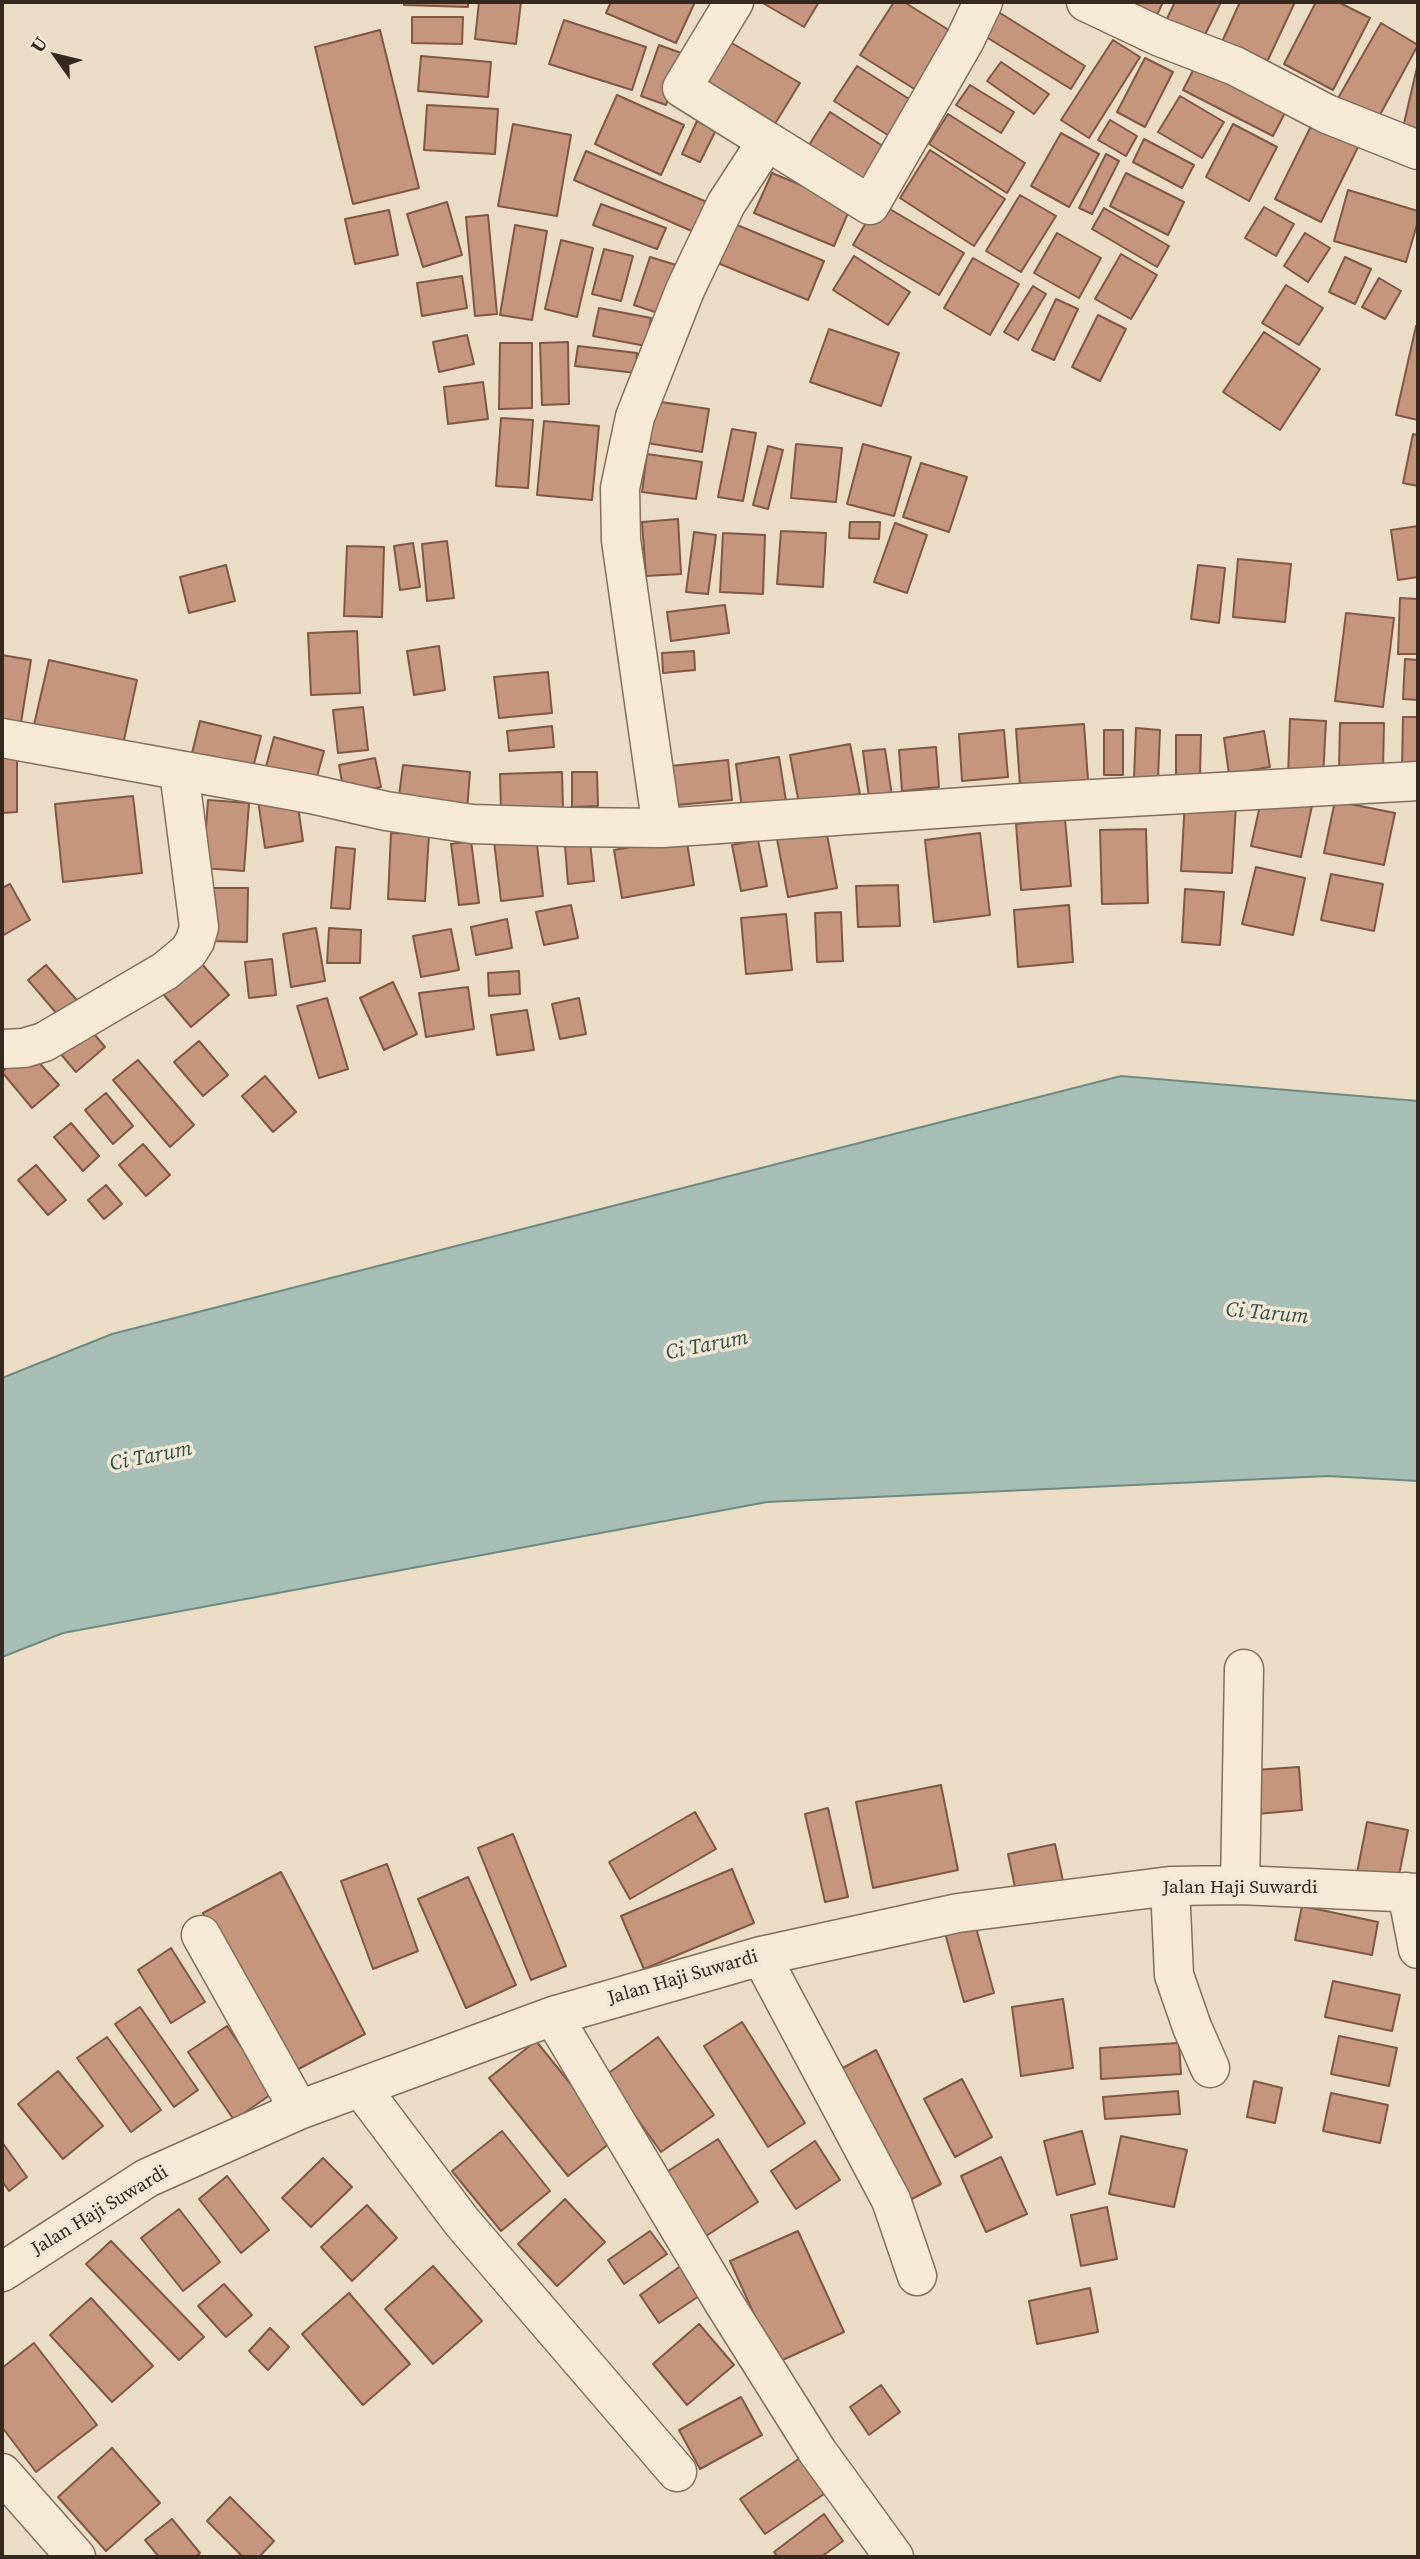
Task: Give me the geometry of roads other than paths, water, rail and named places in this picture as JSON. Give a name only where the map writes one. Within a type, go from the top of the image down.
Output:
[{"type":"street","points":[[733,2],[682,88],[870,205],[965,40],[983,2]]},
{"type":"street","points":[[1086,2],[1160,37],[1235,66],[1327,114],[1418,150]]},
{"type":"street","points":[[662,828],[624,567],[620,488],[635,417],[685,290],[726,204],[767,141]]},
{"type":"street","points":[[2,738],[311,794],[386,811],[472,824],[662,828],[1022,803],[1418,780]]},
{"type":"street","points":[[2,1049],[24,1048],[44,1042],[165,971],[188,952],[195,941],[199,927],[178,772]]},
{"type":"street","points":[[1240,1885],[1244,1669]]},
{"type":"street","name":"Jalan Haji Suwardi","points":[[2,2272],[147,2178],[299,2110],[553,2015],[761,1956],[958,1913],[1170,1886],[1240,1885],[1413,1892]]},
{"type":"street","points":[[1170,1886],[1174,1975],[1210,2068]]},
{"type":"street","points":[[1413,1892],[1418,1949]]},
{"type":"street","points":[[201,1935],[299,2110]]},
{"type":"street","points":[[761,1956],[891,2200],[917,2276]]},
{"type":"street","points":[[553,2015],[724,2303],[817,2451],[894,2557]]},
{"type":"street","points":[[361,2088],[462,2222],[677,2472]]},
{"type":"street","points":[[2,2473],[76,2557]]},
{"type":"water","name":"Ci Tarum","points":[[1121,1076],[1418,1101],[1418,1481],[1328,1476],[767,1502],[63,1633],[2,1657],[2,1378],[112,1334]]}]
